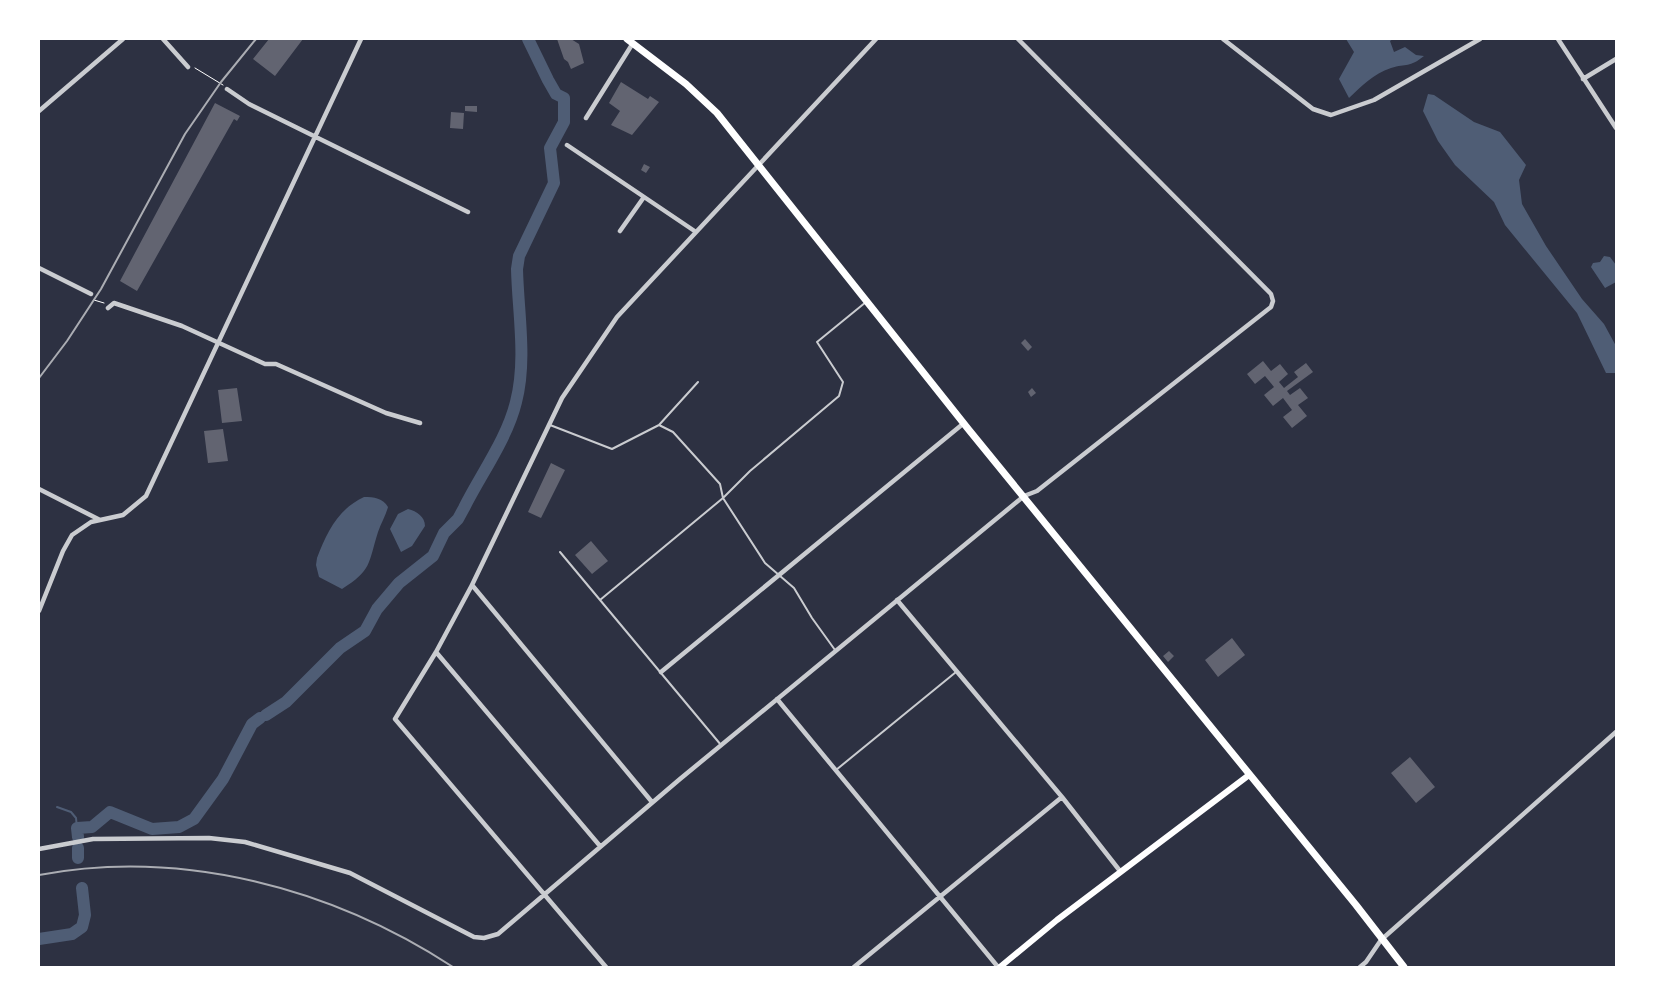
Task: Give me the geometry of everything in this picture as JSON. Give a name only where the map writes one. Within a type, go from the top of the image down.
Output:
[{"type":"main road","points":[[630,41],[686,84],[717,113],[868,300],[964,423],[1249,776],[1356,905],[1404,967]]},
{"type":"main road","points":[[999,967],[1120,872],[1249,776]]},
{"type":"street","points":[[39,111],[123,39]]},
{"type":"street","points":[[163,39],[188,67]]},
{"type":"street","points":[[39,611],[63,551],[72,535],[84,525],[123,514],[146,496],[361,39]]},
{"type":"street","points":[[606,967],[395,718],[436,652],[472,585],[572,382],[621,311],[876,39]]},
{"type":"street","points":[[39,849],[93,839],[209,838],[255,845],[350,873],[478,938],[498,934],[720,745],[1024,496],[1037,491],[1271,307],[1273,301],[1271,294],[1018,39]]},
{"type":"street","points":[[1223,39],[1313,109],[1331,115],[1374,100],[1480,39]]},
{"type":"street","points":[[1558,39],[1616,128]]},
{"type":"street","points":[[586,118],[630,41]]},
{"type":"street","points":[[1583,79],[1616,59]]},
{"type":"street","points":[[227,89],[250,104],[315,138],[468,212]]},
{"type":"street","points":[[567,145],[696,232]]},
{"type":"street","points":[[620,231],[644,197]]},
{"type":"street","points":[[39,268],[91,294]]},
{"type":"street","points":[[108,306],[114,303],[148,313],[266,364],[276,364],[386,413],[420,422]]},
{"type":"street","points":[[661,672],[964,423]]},
{"type":"street","points":[[39,489],[101,520]]},
{"type":"street","points":[[472,585],[652,802]]},
{"type":"street","points":[[897,600],[958,670],[1062,797],[1120,872]]},
{"type":"street","points":[[436,652],[600,846]]},
{"type":"street","points":[[777,699],[999,967]]},
{"type":"street","points":[[1360,967],[1382,940],[1616,732]]},
{"type":"street","points":[[854,967],[1062,797]]},
{"type":"lane","points":[[600,600],[723,498],[750,471],[839,396],[843,382],[817,342],[868,300]]},
{"type":"lane","points":[[550,424],[612,449],[659,425],[698,382]]},
{"type":"lane","points":[[659,425],[673,432],[720,484],[723,498],[765,563],[794,588],[812,618],[835,650]]},
{"type":"lane","points":[[560,552],[720,745]]},
{"type":"lane","points":[[836,770],[958,670]]},
{"type":"path","points":[[195,68],[221,82],[227,89]]},
{"type":"path","points":[[91,294],[94,300],[108,306]]},
{"type":"water","points":[[1346,39],[1393,39],[1390,41],[1394,52],[1405,47],[1416,55],[1424,56],[1411,64],[1391,68],[1379,74],[1349,98],[1339,79],[1354,52]]},
{"type":"water","points":[[1428,94],[1434,95],[1474,122],[1500,132],[1526,165],[1519,180],[1522,204],[1546,246],[1582,299],[1604,324],[1616,346],[1616,373],[1606,373],[1577,313],[1505,225],[1494,202],[1455,165],[1438,141],[1423,111]]},
{"type":"water","points":[[1604,256],[1610,257],[1616,265],[1616,282],[1605,288],[1591,267],[1593,263],[1600,262]]},
{"type":"water","points":[[364,497],[378,499],[388,507],[368,565],[359,577],[342,589],[319,577],[316,565],[317,558],[334,522],[347,508]]},
{"type":"water","points":[[408,509],[420,515],[424,520],[425,526],[412,546],[401,552],[390,529],[398,514]]},
{"type":"building","points":[[269,39],[303,39],[275,76],[253,59]]},
{"type":"building","points":[[557,39],[571,39],[579,44],[584,63],[571,69],[568,62],[564,59]]},
{"type":"building","points":[[621,82],[648,99],[650,96],[659,102],[632,135],[611,125],[620,111],[609,103]]},
{"type":"building","points":[[215,103],[240,116],[237,121],[234,119],[137,291],[120,281]]},
{"type":"building","points":[[465,106],[477,106],[477,112],[465,111]]},
{"type":"building","points":[[451,112],[464,113],[463,129],[450,128]]},
{"type":"building","points":[[644,164],[650,167],[646,173],[641,170]]},
{"type":"building","points":[[1025,339],[1032,347],[1028,351],[1021,343]]},
{"type":"building","points":[[1263,361],[1271,371],[1280,364],[1288,374],[1279,382],[1284,388],[1298,377],[1294,372],[1306,363],[1313,372],[1287,391],[1290,395],[1300,388],[1308,398],[1298,405],[1307,416],[1292,428],[1283,417],[1292,410],[1283,398],[1273,406],[1264,395],[1274,387],[1265,376],[1255,384],[1247,374]]},
{"type":"building","points":[[237,388],[242,421],[222,423],[218,390]]},
{"type":"building","points":[[1032,388],[1036,393],[1031,397],[1028,392]]},
{"type":"building","points":[[223,429],[228,461],[208,463],[204,431]]},
{"type":"building","points":[[551,463],[565,470],[541,518],[528,512]]},
{"type":"building","points":[[591,541],[608,561],[592,574],[575,555]]},
{"type":"building","points":[[1232,638],[1245,655],[1218,677],[1205,660]]},
{"type":"building","points":[[1169,651],[1174,656],[1168,662],[1163,656]]},
{"type":"building","points":[[1410,757],[1435,787],[1416,803],[1391,773]]},
{"type":"waterway","points":[[266,715],[286,702],[340,648],[365,631],[377,609],[399,583],[433,556],[444,533],[458,519],[500,443],[512,416],[521,370],[517,269],[519,256],[554,183],[550,148],[564,122],[564,98],[556,94],[528,39]]},
{"type":"waterway","points":[[78,837],[77,828],[92,827],[110,812],[152,829],[179,827],[194,819],[223,779],[252,724],[260,718]]},
{"type":"waterway","points":[[57,807],[71,812],[76,818],[77,828]]},
{"type":"waterway","points":[[78,848],[78,858]]},
{"type":"waterway","points":[[39,939],[72,934],[82,927],[85,915],[82,888]]},
{"type":"railway","points":[[39,378],[67,341],[101,289],[185,134],[221,82],[256,39]]},
{"type":"railway","points":[[39,875],[93,868],[147,867],[201,871],[254,881],[307,896],[357,916],[406,939],[453,967]]}]
